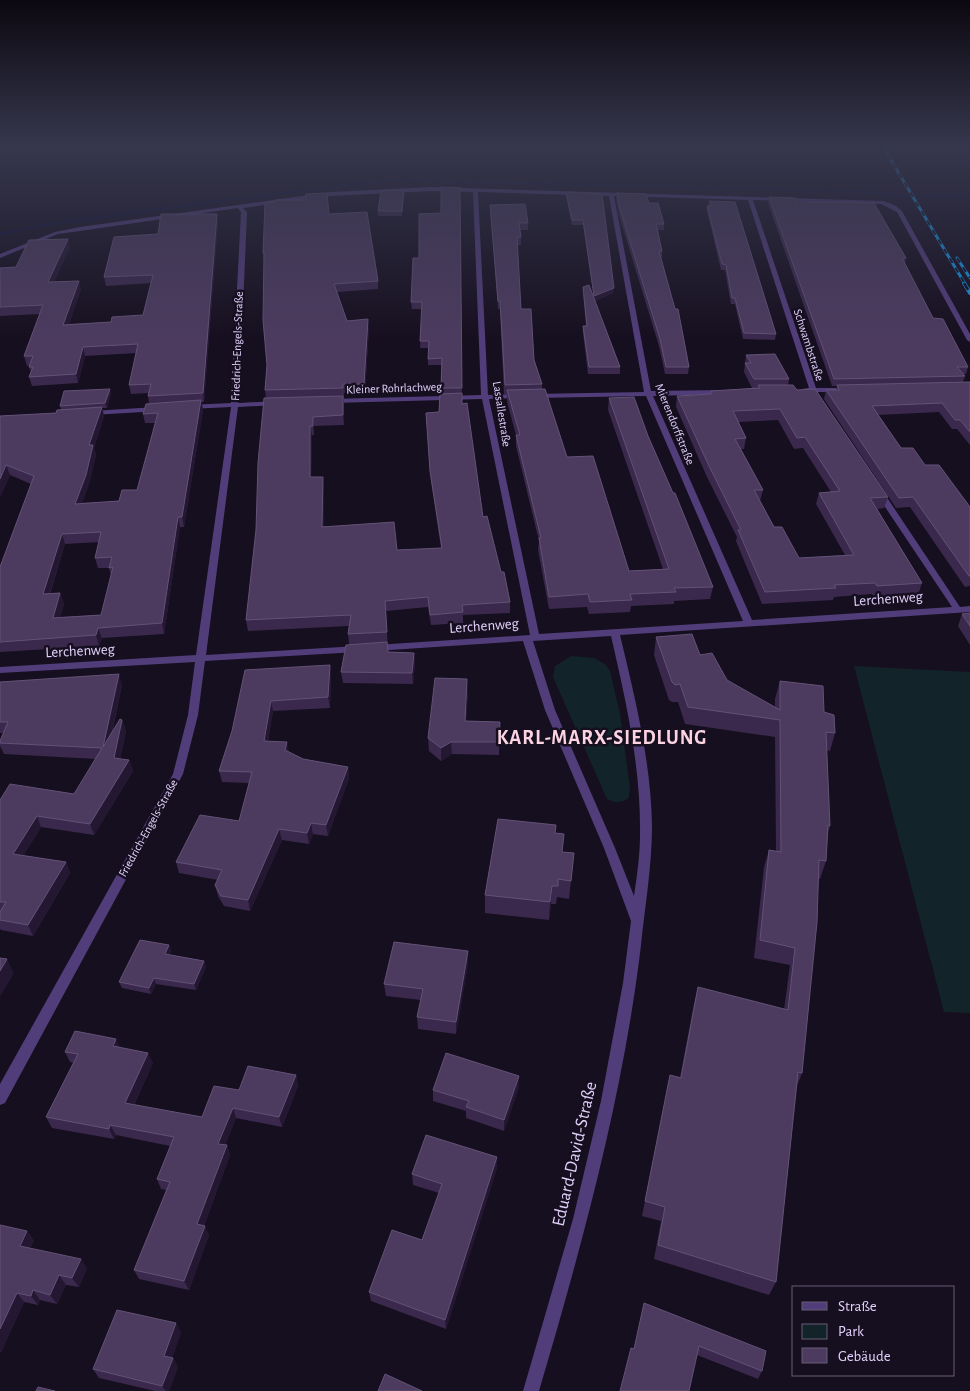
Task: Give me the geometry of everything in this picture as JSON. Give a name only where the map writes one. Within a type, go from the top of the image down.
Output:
[{"type":"street","points":[[0,256],[57,233],[219,210]]},
{"type":"street","name":"Friedrich-Engels-Straße","points":[[0,1098],[178,774],[193,715],[235,404],[244,212],[242,210]]},
{"type":"street","name":"Lassallestraße","points":[[476,210],[485,397],[531,637]]},
{"type":"street","name":"Mierendorffstraße","points":[[614,210],[648,393],[749,623]]},
{"type":"street","name":"Schwambstraße","points":[[754,210],[812,390],[818,398]]},
{"type":"street","points":[[898,210],[970,340]]},
{"type":"street","points":[[793,391],[852,390]]},
{"type":"street","name":"Kleiner Rohrlachweg","points":[[322,402],[735,392]]},
{"type":"street","points":[[178,408],[283,403]]},
{"type":"street","points":[[83,414],[168,408]]},
{"type":"street","points":[[877,488],[958,610]]},
{"type":"street","name":"Lerchenweg","points":[[0,670],[200,660],[970,609]]},
{"type":"street","name":"Eduard-David-Straße","points":[[531,1391],[587,1191],[617,1054],[633,966],[645,860],[644,785],[637,736],[615,632]]},
{"type":"street","name":"Eduard-David-Straße","points":[[531,637],[548,706],[624,880],[637,922]]},
{"type":"green space","points":[[571,656],[594,658],[605,664],[610,671],[620,714],[630,787],[629,797],[624,801],[615,802],[607,799],[553,677],[555,666]]},
{"type":"green space","points":[[854,666],[970,672],[970,1013],[944,1012]]},
{"type":"building","points":[[265,210],[329,210],[329,214],[367,212],[378,281],[334,284],[347,321],[368,319],[364,384],[343,384],[343,388],[265,390],[267,365],[263,320]]},
{"type":"building","points":[[378,210],[402,210],[402,211]]},
{"type":"building","points":[[441,210],[460,210],[462,388],[441,388],[442,358],[428,359],[429,341],[420,341],[422,302],[411,302],[413,258],[419,258],[419,214],[441,213]]},
{"type":"building","points":[[490,210],[526,210],[528,223],[519,223],[521,237],[517,237],[521,309],[531,309],[534,360],[542,384],[505,385],[500,301],[498,301]]},
{"type":"building","points":[[570,210],[604,210],[614,288],[594,296],[583,220],[572,220]]},
{"type":"building","points":[[620,210],[660,210],[664,224],[656,224],[662,251],[659,251],[675,309],[678,309],[689,367],[666,367],[660,339]]},
{"type":"building","points":[[708,210],[737,210],[776,334],[744,333],[735,298],[732,298],[726,265],[722,264]]},
{"type":"building","points":[[774,210],[878,210],[906,258],[902,258],[933,318],[943,319],[968,367],[957,367],[965,376],[834,379]]},
{"type":"building","points":[[161,214],[217,214],[203,393],[148,396],[151,384],[129,385],[138,344],[83,347],[76,374],[29,377],[33,367],[29,367],[33,356],[24,356],[43,305],[0,307],[0,268],[16,267],[29,240],[68,239],[48,282],[79,281],[63,325],[111,322],[112,317],[143,315],[153,275],[104,277],[114,237],[158,234]]},
{"type":"building","points":[[589,285],[620,367],[589,367],[583,326],[587,326],[583,287]]},
{"type":"building","points":[[775,354],[789,379],[754,379],[745,363],[751,363],[746,355]]},
{"type":"building","points":[[970,382],[970,432],[960,420],[955,420],[942,403],[872,406],[901,448],[913,448],[925,465],[939,465],[970,507],[969,576],[913,497],[899,498],[826,390],[839,390],[837,385]]},
{"type":"building","points":[[758,385],[793,385],[797,390],[815,389],[888,497],[870,498],[922,583],[877,586],[875,583],[834,585],[836,588],[765,592],[738,530],[741,530],[677,396],[711,394],[711,391],[760,388]],"holes":[[[780,409],[797,438],[805,437],[840,491],[819,493],[854,555],[799,558],[782,527],[774,527],[754,490],[763,490],[735,439],[746,438],[733,411]]]},
{"type":"building","points":[[110,389],[105,403],[60,406],[64,391]]},
{"type":"building","points":[[545,389],[567,457],[593,456],[629,571],[669,569],[609,398],[634,397],[648,436],[673,493],[675,493],[713,587],[674,588],[676,592],[630,594],[632,600],[590,602],[588,594],[549,597],[539,538],[541,538],[516,435],[520,435],[507,390]]},
{"type":"building","points":[[462,393],[462,404],[467,403],[483,517],[487,516],[501,572],[504,572],[510,602],[462,605],[463,612],[430,615],[428,597],[385,601],[387,632],[348,634],[351,615],[246,620],[256,530],[258,463],[264,398],[343,396],[343,415],[313,417],[313,426],[310,426],[310,477],[323,477],[322,527],[394,522],[397,550],[442,548],[430,471],[426,413],[439,412],[440,394]]},
{"type":"building","points":[[201,400],[182,517],[178,517],[162,623],[98,628],[96,635],[0,642],[0,567],[34,476],[6,465],[0,479],[0,416],[56,413],[57,410],[102,407],[89,445],[93,445],[86,475],[75,504],[119,501],[122,490],[137,490],[158,413],[143,414],[146,404]],"holes":[[[101,532],[95,558],[112,557],[109,568],[113,567],[101,615],[53,618],[60,593],[43,594],[62,534]]]},
{"type":"building","points":[[970,613],[970,626],[962,614]]},
{"type":"building","points":[[692,634],[700,655],[712,653],[727,680],[780,710],[780,681],[823,686],[824,712],[834,715],[835,733],[826,732],[830,826],[828,825],[826,861],[819,860],[817,922],[802,1073],[798,1072],[776,1282],[658,1245],[665,1207],[645,1201],[670,1075],[681,1078],[698,987],[788,1010],[795,948],[760,940],[769,850],[781,852],[780,720],[688,707],[680,684],[675,685],[672,682],[656,637]]},
{"type":"building","points":[[387,642],[388,652],[414,653],[412,673],[341,672],[346,645]]},
{"type":"building","points":[[330,665],[328,697],[271,701],[264,741],[287,742],[285,750],[303,759],[348,767],[326,825],[311,823],[307,833],[279,829],[248,900],[221,896],[215,885],[222,870],[176,862],[200,815],[239,821],[252,772],[219,771],[232,731],[245,670]]},
{"type":"building","points":[[119,674],[103,747],[120,719],[122,720],[114,758],[129,760],[90,824],[37,816],[13,854],[66,862],[28,925],[0,920],[0,912],[6,902],[0,902],[0,800],[10,784],[74,794],[102,748],[0,743],[8,722],[0,722],[0,682]]},
{"type":"building","points":[[435,678],[467,679],[465,721],[500,722],[499,742],[451,742],[441,748],[428,738]]},
{"type":"building","points":[[498,819],[556,825],[555,833],[564,834],[562,852],[574,853],[571,881],[558,879],[558,886],[552,886],[550,902],[485,895]]},
{"type":"building","points":[[140,940],[169,945],[165,954],[204,961],[194,984],[154,978],[149,988],[119,982]]},
{"type":"building","points":[[394,942],[468,951],[456,1022],[417,1017],[423,989],[384,984]]},
{"type":"building","points":[[0,958],[7,959],[0,971]]},
{"type":"building","points":[[75,1031],[116,1039],[113,1046],[148,1053],[125,1103],[202,1117],[214,1086],[239,1090],[248,1066],[296,1075],[279,1117],[233,1108],[218,1144],[227,1145],[197,1224],[205,1226],[184,1281],[134,1270],[170,1182],[157,1179],[174,1137],[110,1125],[109,1129],[46,1117],[78,1054],[65,1052]]},
{"type":"building","points":[[446,1053],[519,1076],[504,1120],[466,1107],[469,1101],[433,1090]]},
{"type":"building","points":[[426,1135],[497,1157],[445,1320],[369,1292],[392,1230],[422,1240],[442,1184],[412,1174]]},
{"type":"building","points":[[0,1225],[27,1231],[20,1246],[81,1259],[72,1278],[59,1275],[50,1295],[33,1290],[31,1296],[17,1293],[0,1329]]},
{"type":"building","points":[[644,1303],[766,1351],[762,1371],[699,1346],[689,1391],[620,1391],[631,1348],[634,1349]]},
{"type":"building","points":[[117,1310],[176,1323],[164,1356],[173,1358],[162,1386],[93,1369]]},
{"type":"building","points":[[385,1374],[422,1391],[378,1391]]},
{"type":"building","points":[[38,1387],[55,1391],[36,1391]]},
{"type":"waterway","points":[[0,234],[51,224],[154,210]]},
{"type":"railway","points":[[921,210],[965,284]]},
{"type":"railway","points":[[957,258],[970,278]]},
{"type":"railway","points":[[964,283],[970,293]]},
{"type":"district","name":"KARL-MARX-SIEDLUNG","points":[[602,738]]}]
